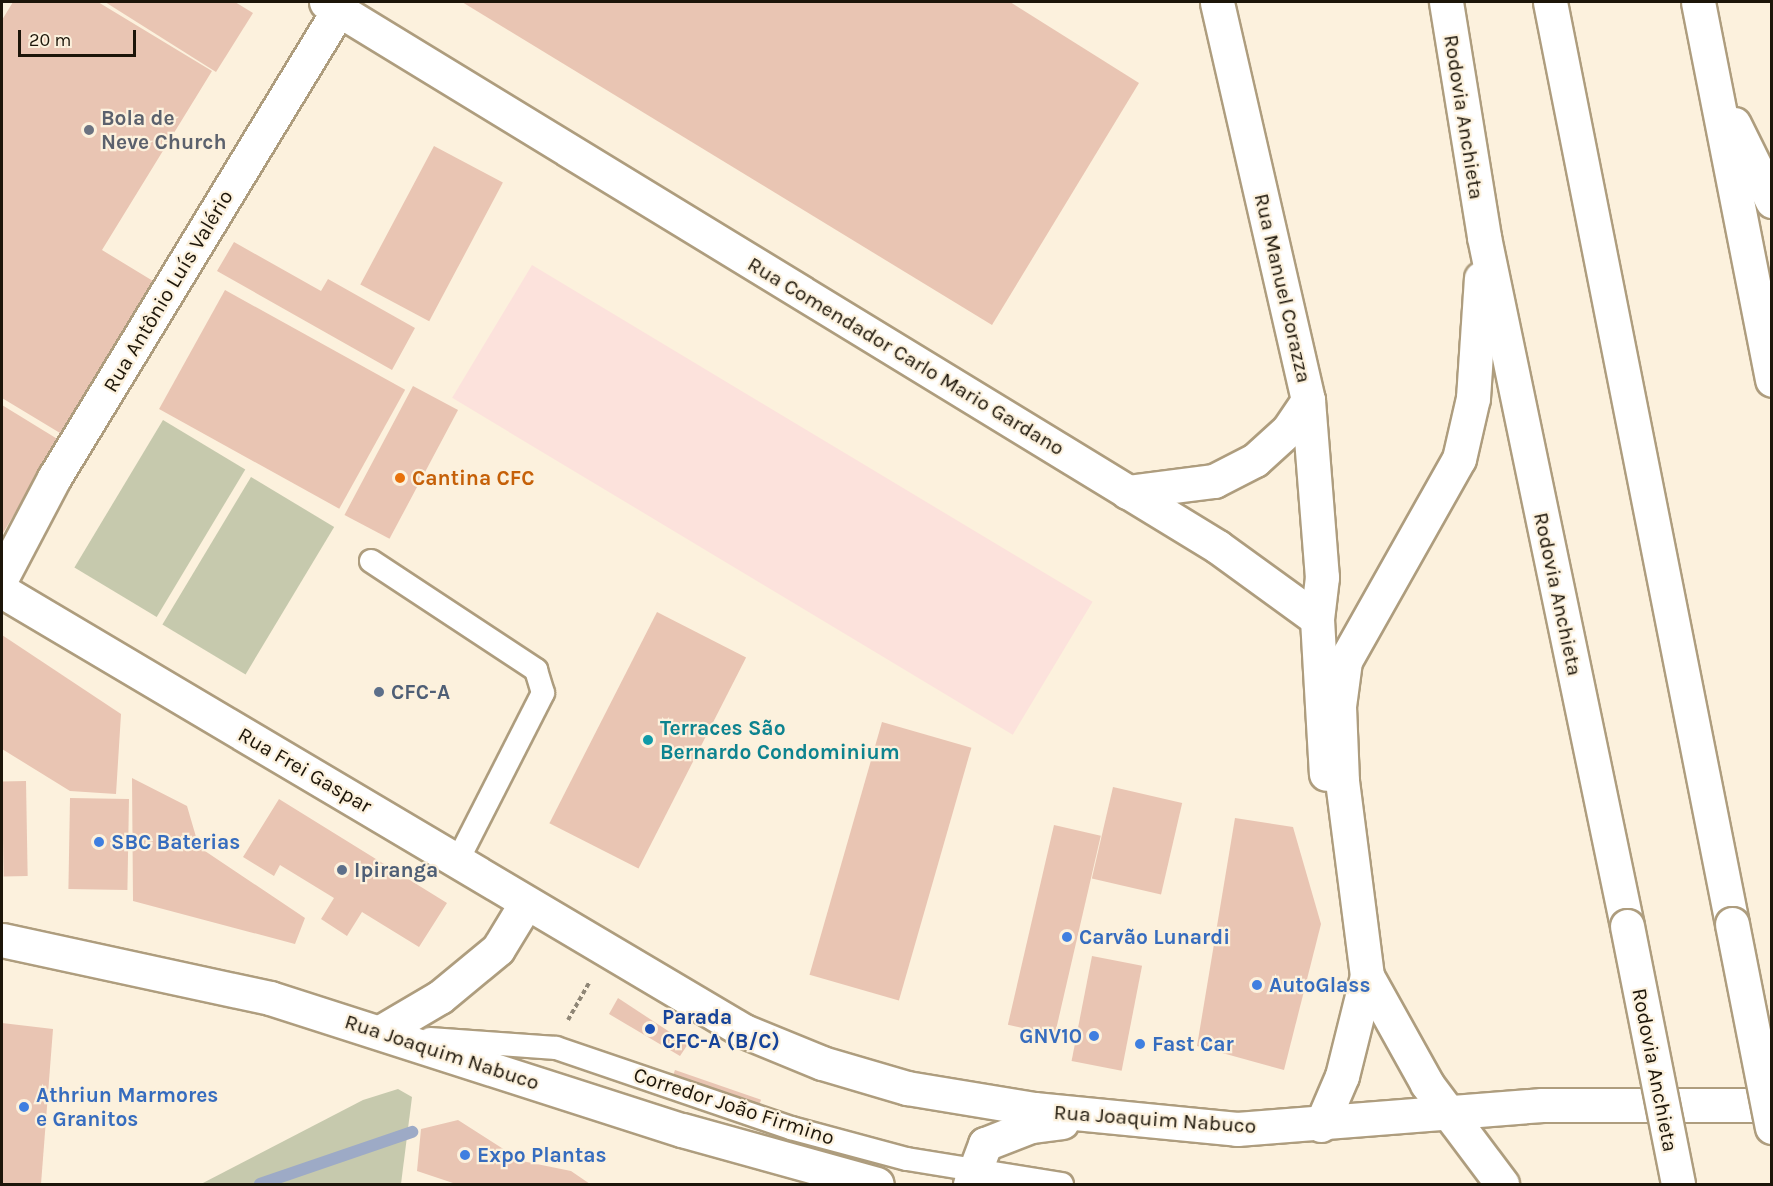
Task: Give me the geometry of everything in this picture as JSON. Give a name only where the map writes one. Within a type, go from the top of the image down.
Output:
[{"type":"main road","name":"Rua Manuel Corazza","points":[[1127,492],[1214,481],[1255,460],[1288,430],[1308,400],[1217,2]]},
{"type":"main road","name":"Rodovia Anchieta","points":[[1446,2],[1484,237],[1627,926],[1678,1185]]},
{"type":"main road","points":[[1550,2],[1772,1127]]},
{"type":"main road","points":[[1698,2],[1772,380]]},
{"type":"main road","name":"Rua Comendador Carlo Mario Gardano","points":[[333,5],[1218,547],[1317,619]]},
{"type":"main road","name":"Rua Antônio Luís Valério","points":[[2,576],[54,478],[333,5]]},
{"type":"main road","points":[[1715,85],[1772,201]]},
{"type":"main road","points":[[1321,1125],[1342,1076],[1367,976],[1345,802],[1339,706],[1345,661],[1459,459],[1473,398],[1484,237]]},
{"type":"main road","points":[[1308,400],[1322,577],[1317,619],[1326,782],[1345,802]]},
{"type":"main road","name":"Rua Frei Gaspar","points":[[2,591],[608,950]]},
{"type":"main road","points":[[393,1034],[498,949],[526,903]]},
{"type":"main road","name":"Rua Joaquim Nabuco","points":[[2,940],[270,998],[393,1034],[682,1130],[877,1185]]},
{"type":"main road","name":"Rua Joaquim Nabuco","points":[[608,950],[744,1031],[822,1063],[907,1088],[1111,1116],[1237,1129],[1321,1125],[1542,1105],[1772,1105]]},
{"type":"main road","points":[[1367,976],[1448,1114],[1502,1185]]},
{"type":"main road","points":[[973,1177],[985,1144],[1000,1136],[1031,1126],[1111,1116]]},
{"type":"lane","points":[[371,561],[536,670],[543,693],[458,860]]},
{"type":"lane","name":"Corredor João Firmino","points":[[393,1034],[556,1048],[791,1128],[973,1177],[1062,1185]]},
{"type":"path","points":[[556,1048],[608,950]]},
{"type":"shaded area","points":[[532,265],[1093,602],[1013,735],[452,398]]},
{"type":"green space","points":[[163,420],[245,469],[157,617],[74,567]]},
{"type":"green space","points":[[251,477],[334,527],[246,674],[162,624]]},
{"type":"green space","points":[[398,1089],[412,1097],[401,1184],[201,1184],[363,1100]]},
{"type":"building","name":"Bola de Neve Church","points":[[13,2],[98,2],[212,71],[102,250],[153,281],[60,433],[2,398],[2,20]]},
{"type":"building","points":[[105,2],[235,2],[253,13],[216,72]]},
{"type":"building","points":[[462,2],[1010,2],[1139,83],[992,325]]},
{"type":"building","points":[[434,146],[503,183],[429,321],[360,285]]},
{"type":"building","points":[[234,242],[321,291],[328,279],[415,328],[392,370],[217,271]]},
{"type":"building","points":[[225,290],[405,390],[339,509],[159,409]]},
{"type":"building","points":[[413,386],[458,410],[389,539],[344,515]]},
{"type":"building","points":[[2,405],[59,440],[3,533],[2,532]]},
{"type":"building","name":"Terraces São Bernardo Condominium","points":[[657,612],[746,657],[639,869],[549,823]]},
{"type":"building","points":[[2,635],[121,714],[116,794],[70,791],[2,749]]},
{"type":"building","points":[[882,722],[971,748],[899,1000],[810,975]]},
{"type":"building","points":[[132,778],[187,806],[199,847],[305,918],[295,944],[133,901]]},
{"type":"building","points":[[2,781],[26,781],[28,876],[4,876]]},
{"type":"building","points":[[1113,787],[1182,803],[1161,895],[1092,879]]},
{"type":"building","points":[[70,798],[129,799],[127,890],[68,889]]},
{"type":"building","name":"Ipiranga","points":[[279,799],[447,903],[419,947],[362,912],[347,936],[321,919],[334,898],[280,865],[274,876],[243,857]]},
{"type":"building","name":"AutoGlass","points":[[1235,818],[1293,827],[1321,924],[1284,1070],[1197,1046]]},
{"type":"building","points":[[1054,825],[1101,836],[1055,1036],[1008,1025]]},
{"type":"building","points":[[1092,956],[1142,966],[1122,1071],[1072,1061]]},
{"type":"building","name":"Parada CFC-A (B/C)","points":[[618,998],[688,1044],[680,1056],[609,1014]]},
{"type":"building","name":"Athriun Marmores e Granitos","points":[[2,1023],[53,1029],[41,1184],[2,1184]]},
{"type":"building","points":[[675,1070],[761,1100],[756,1113],[670,1083]]},
{"type":"building","name":"Expo Plantas","points":[[458,1120],[522,1161],[571,1171],[590,1184],[456,1184],[417,1171],[421,1129]]},
{"type":"waterway","points":[[260,1184],[412,1132]]},
{"type":"place","name":"Bola de Neve Church","points":[[89,130]]},
{"type":"place","name":"Cantina CFC","points":[[400,478]]},
{"type":"place","name":"CFC-A","points":[[379,692]]},
{"type":"place","name":"Terraces São Bernardo Condominium","points":[[648,740]]},
{"type":"place","name":"SBC Baterias","points":[[99,842]]},
{"type":"place","name":"Ipiranga","points":[[342,870]]},
{"type":"place","name":"Carvão Lunardi","points":[[1067,937]]},
{"type":"place","name":"AutoGlass","points":[[1257,985]]},
{"type":"place","name":"Parada CFC-A (B/C)","points":[[650,1029]]},
{"type":"place","name":"GNV10","points":[[1094,1036]]},
{"type":"place","name":"Fast Car","points":[[1140,1044]]},
{"type":"place","name":"Athriun Marmores e Granitos","points":[[24,1107]]},
{"type":"place","name":"Expo Plantas","points":[[465,1155]]}]
